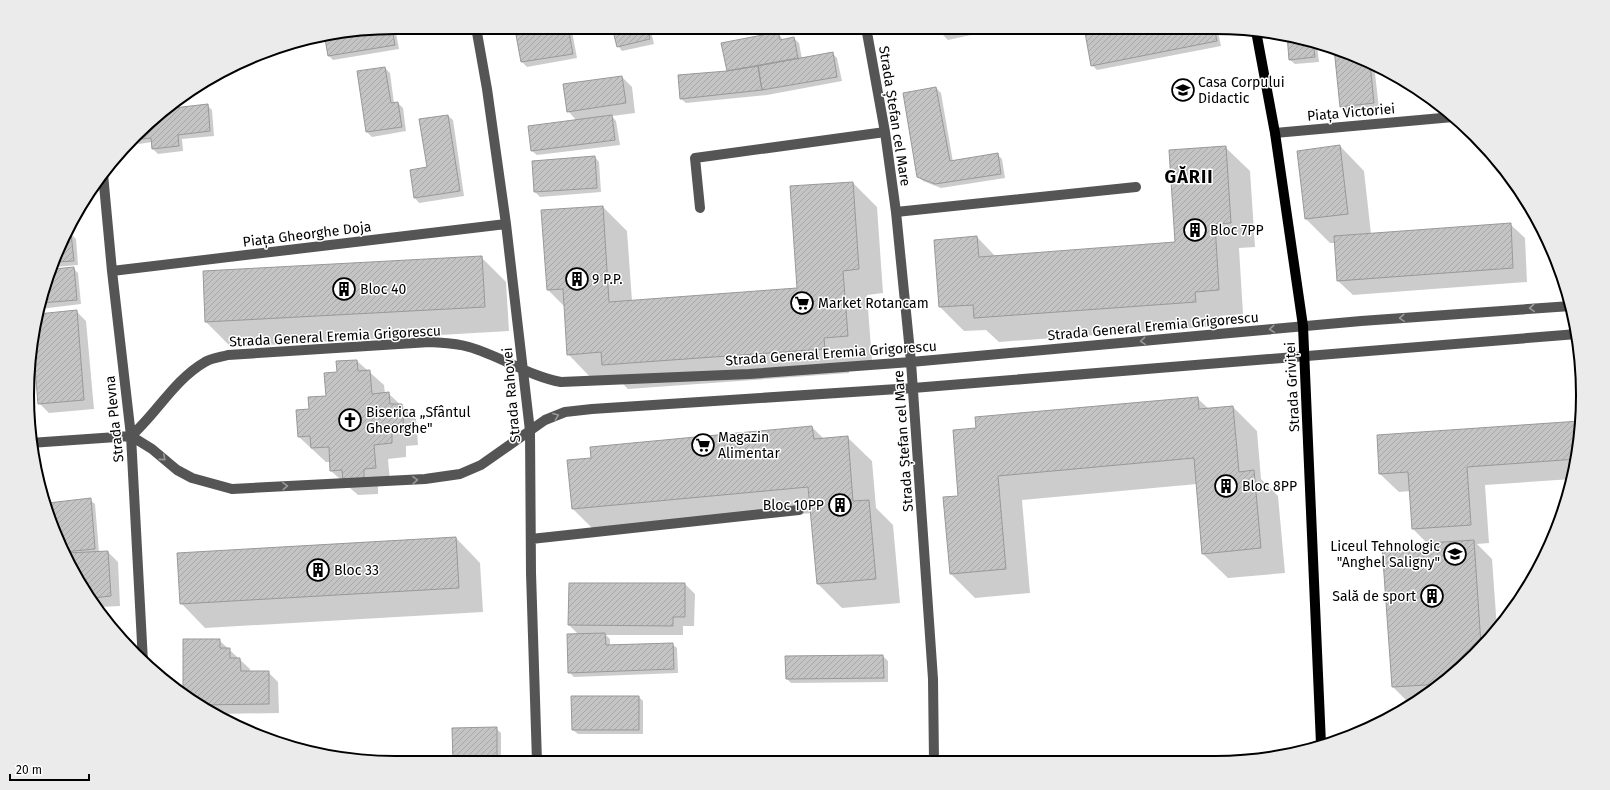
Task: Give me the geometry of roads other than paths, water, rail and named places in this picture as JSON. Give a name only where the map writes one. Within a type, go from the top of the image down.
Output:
[{"type":"main road","name":"Strada Griviței","points":[[1257,37],[1275,133],[1303,326],[1321,740]]},
{"type":"street","name":"Strada Rahovei","points":[[477,34],[487,89],[506,224],[530,431],[531,539],[537,756]]},
{"type":"street","name":"Strada Ștefan cel Mare","points":[[867,34],[885,132],[896,212],[911,362],[933,679],[934,756]]},
{"type":"street","name":"Piața Victoriei","points":[[1275,133],[1445,118]]},
{"type":"street","points":[[700,208],[695,158],[885,132]]},
{"type":"street","name":"Strada Plevna","points":[[104,182],[112,271],[131,436],[142,652]]},
{"type":"street","points":[[896,212],[1136,186]]},
{"type":"street","name":"Piața Gheorghe Doja","points":[[112,271],[506,224]]},
{"type":"street","name":"Strada General Eremia Grigorescu","points":[[131,436],[146,422],[166,397],[192,371],[206,361],[228,355],[430,342],[451,343],[470,347],[523,371],[561,382],[748,374],[911,362],[1303,326],[1565,306]]},
{"type":"street","points":[[37,443],[131,436],[152,448],[177,470],[192,478],[232,489],[442,477],[460,474],[481,465],[545,420],[566,412],[912,388],[1571,335]]},
{"type":"street","points":[[531,539],[799,510]]},
{"type":"place","name":"Casa Corpului Didactic","points":[[1183,90]]},
{"type":"place","name":"Bloc 7PP","points":[[1195,230]]},
{"type":"place","name":"9 P.P.","points":[[577,279]]},
{"type":"place","name":"Bloc 40","points":[[344,289]]},
{"type":"place","name":"Market Rotancam","points":[[802,303]]},
{"type":"place","name":"Biserica „Sfântul Gheorghe\"","points":[[350,420]]},
{"type":"place","name":"Magazin Alimentar","points":[[703,445]]},
{"type":"place","name":"Bloc 8PP","points":[[1226,486]]},
{"type":"place","name":"Bloc 10PP","points":[[840,505]]},
{"type":"place","name":"Liceul Tehnologic \"Anghel Saligny\"","points":[[1455,554]]},
{"type":"place","name":"Bloc 33","points":[[318,570]]},
{"type":"place","name":"Sală de sport","points":[[1432,596]]},
{"type":"district","name":"GĂRII","points":[[1189,177]]}]
